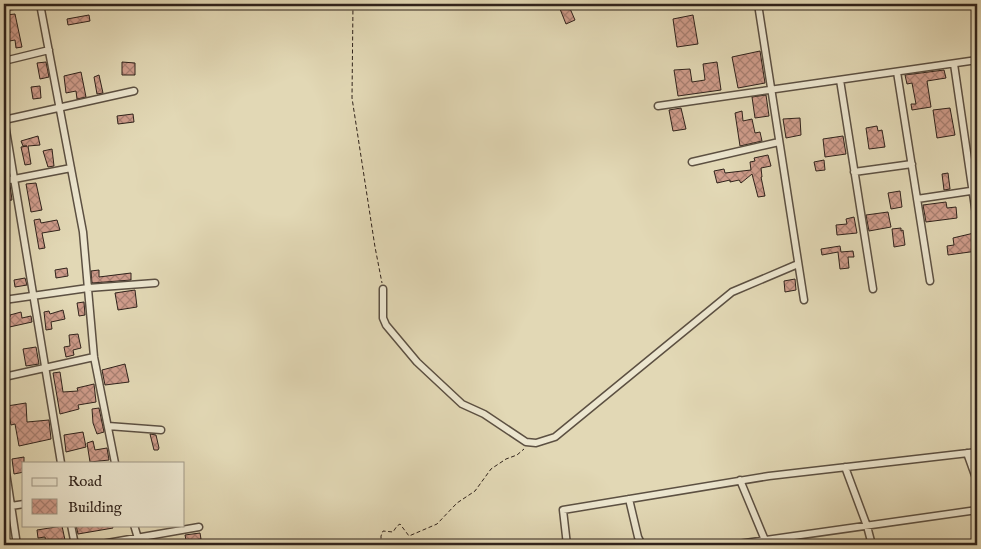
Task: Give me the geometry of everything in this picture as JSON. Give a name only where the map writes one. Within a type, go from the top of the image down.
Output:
[{"type":"street","points":[[4,8],[23,4]]},
{"type":"street","points":[[40,4],[83,232],[94,357],[115,462]]},
{"type":"street","points":[[758,4],[804,300]]},
{"type":"street","points":[[4,61],[49,50]]},
{"type":"street","points":[[658,106],[977,60]]},
{"type":"street","points":[[954,64],[975,191],[977,221]]},
{"type":"street","points":[[897,72],[930,281]]},
{"type":"street","points":[[840,80],[873,289]]},
{"type":"street","points":[[61,462],[4,119],[134,90]]},
{"type":"street","points":[[692,162],[779,142]]},
{"type":"street","points":[[854,172],[912,164]]},
{"type":"street","points":[[4,181],[71,168]]},
{"type":"street","points":[[917,199],[975,191]]},
{"type":"street","points":[[383,289],[383,318],[417,362],[462,404],[484,414],[526,442],[536,443],[555,437],[732,292],[798,264]]},
{"type":"street","points":[[4,300],[88,288],[154,283]]},
{"type":"street","points":[[4,377],[94,357]]},
{"type":"street","points":[[108,426],[161,430]]},
{"type":"street","points":[[567,545],[563,510],[740,480],[977,452]]},
{"type":"street","points":[[967,453],[977,481]]},
{"type":"street","points":[[4,459],[17,545]]},
{"type":"street","points":[[845,467],[872,545]]},
{"type":"street","points":[[740,480],[766,543]]},
{"type":"street","points":[[629,499],[638,537],[642,545]]},
{"type":"street","points":[[11,506],[22,504]]},
{"type":"street","points":[[731,545],[766,543],[977,510]]},
{"type":"street","points":[[71,526],[75,545]]},
{"type":"street","points":[[134,526],[140,545]]},
{"type":"street","points":[[96,545],[198,527]]},
{"type":"path","points":[[353,4],[352,98],[383,289]]},
{"type":"path","points":[[381,545],[383,531],[393,532],[400,524],[409,536],[437,524],[457,503],[475,491],[491,469],[506,459],[517,455],[532,443]]},
{"type":"building","points":[[558,4],[568,4],[575,20],[566,24]]},
{"type":"building","points":[[15,14],[22,47],[16,48],[15,40],[4,42],[4,34],[10,33],[6,15]]},
{"type":"building","points":[[89,15],[90,21],[68,25],[67,19]]},
{"type":"building","points":[[693,15],[698,44],[677,47],[673,19]]},
{"type":"building","points":[[760,51],[765,83],[738,88],[732,57]]},
{"type":"building","points":[[46,62],[49,77],[40,79],[37,63]]},
{"type":"building","points":[[122,62],[135,63],[135,75],[122,75]]},
{"type":"building","points":[[717,62],[721,90],[678,96],[674,70],[690,69],[692,82],[705,80],[703,64]]},
{"type":"building","points":[[944,70],[946,78],[927,81],[931,107],[912,110],[911,104],[916,104],[912,83],[907,84],[905,75]]},
{"type":"building","points":[[81,72],[86,97],[77,99],[76,91],[66,93],[64,76]]},
{"type":"building","points":[[99,75],[103,93],[97,94],[94,77]]},
{"type":"building","points":[[40,86],[41,98],[33,99],[31,87]]},
{"type":"building","points":[[766,95],[769,116],[755,118],[752,97]]},
{"type":"building","points":[[681,108],[686,129],[673,131],[669,110]]},
{"type":"building","points":[[950,108],[955,135],[937,138],[933,110]]},
{"type":"building","points":[[742,111],[743,121],[752,119],[755,133],[760,132],[762,141],[740,146],[735,113]]},
{"type":"building","points":[[133,114],[134,122],[118,124],[117,116]]},
{"type":"building","points":[[800,118],[801,135],[786,138],[783,119]]},
{"type":"building","points":[[877,126],[878,131],[882,130],[885,147],[869,149],[866,128]]},
{"type":"building","points":[[38,136],[40,145],[28,146],[31,164],[25,165],[21,147],[27,146],[23,146],[21,141]]},
{"type":"building","points":[[843,136],[846,154],[825,157],[823,139]]},
{"type":"building","points":[[52,149],[54,166],[48,167],[43,151]]},
{"type":"building","points":[[768,155],[771,166],[761,168],[765,196],[758,197],[752,174],[741,183],[739,180],[730,182],[730,180],[717,183],[714,171],[724,169],[725,173],[751,170],[750,162],[755,161],[754,158]]},
{"type":"building","points":[[824,160],[825,170],[816,171],[814,162]]},
{"type":"building","points":[[948,173],[950,189],[944,190],[942,174]]},
{"type":"building","points":[[36,183],[42,210],[31,212],[26,184]]},
{"type":"building","points":[[10,185],[12,200],[4,201],[4,186]]},
{"type":"building","points":[[900,191],[902,207],[891,209],[888,193]]},
{"type":"building","points":[[946,202],[947,208],[956,207],[957,218],[926,222],[923,205]]},
{"type":"building","points":[[888,212],[891,227],[869,231],[866,215]]},
{"type":"building","points":[[854,217],[857,233],[837,235],[836,225],[847,224],[846,219]]},
{"type":"building","points":[[40,219],[41,223],[57,220],[60,230],[42,233],[45,248],[39,249],[34,220]]},
{"type":"building","points":[[901,228],[905,245],[894,247],[892,229]]},
{"type":"building","points":[[974,233],[977,251],[948,255],[947,246],[954,245],[953,238]]},
{"type":"building","points":[[840,246],[841,252],[853,251],[854,257],[848,257],[849,268],[840,269],[838,252],[822,255],[821,249]]},
{"type":"building","points":[[67,268],[68,276],[56,278],[55,270]]},
{"type":"building","points":[[99,270],[99,277],[131,273],[131,280],[92,283],[91,271]]},
{"type":"building","points":[[25,278],[27,285],[15,287],[14,280]]},
{"type":"building","points":[[795,279],[796,290],[785,292],[784,281]]},
{"type":"building","points":[[135,290],[137,307],[118,310],[115,293]]},
{"type":"building","points":[[84,302],[85,315],[79,316],[77,303]]},
{"type":"building","points":[[63,310],[65,319],[51,322],[52,329],[46,330],[44,312],[49,311],[50,314]]},
{"type":"building","points":[[21,312],[22,318],[31,316],[32,322],[5,328],[4,318]]},
{"type":"building","points":[[78,334],[81,348],[73,350],[74,355],[66,357],[64,347],[70,346],[69,335]]},
{"type":"building","points":[[36,347],[39,364],[26,366],[23,349]]},
{"type":"building","points":[[125,364],[129,382],[105,385],[102,370]]},
{"type":"building","points":[[60,372],[63,392],[78,391],[77,388],[94,384],[96,402],[78,405],[79,409],[60,414],[53,373]]},
{"type":"building","points":[[26,403],[27,422],[49,420],[51,439],[19,446],[15,424],[11,425],[7,406]]},
{"type":"building","points":[[99,408],[104,432],[97,434],[93,423],[92,409]]},
{"type":"building","points":[[83,432],[86,447],[66,452],[64,435]]},
{"type":"building","points":[[150,434],[156,435],[158,450],[154,450]]},
{"type":"building","points":[[93,441],[95,450],[107,448],[109,460],[90,462],[87,443]]},
{"type":"building","points":[[24,457],[22,472],[14,474],[12,459]]},
{"type":"building","points":[[62,526],[65,540],[46,544],[45,537],[38,538],[37,530]]},
{"type":"building","points":[[76,526],[112,526],[113,528],[78,534]]},
{"type":"building","points":[[200,533],[201,539],[195,540],[196,545],[187,545],[185,535]]}]
